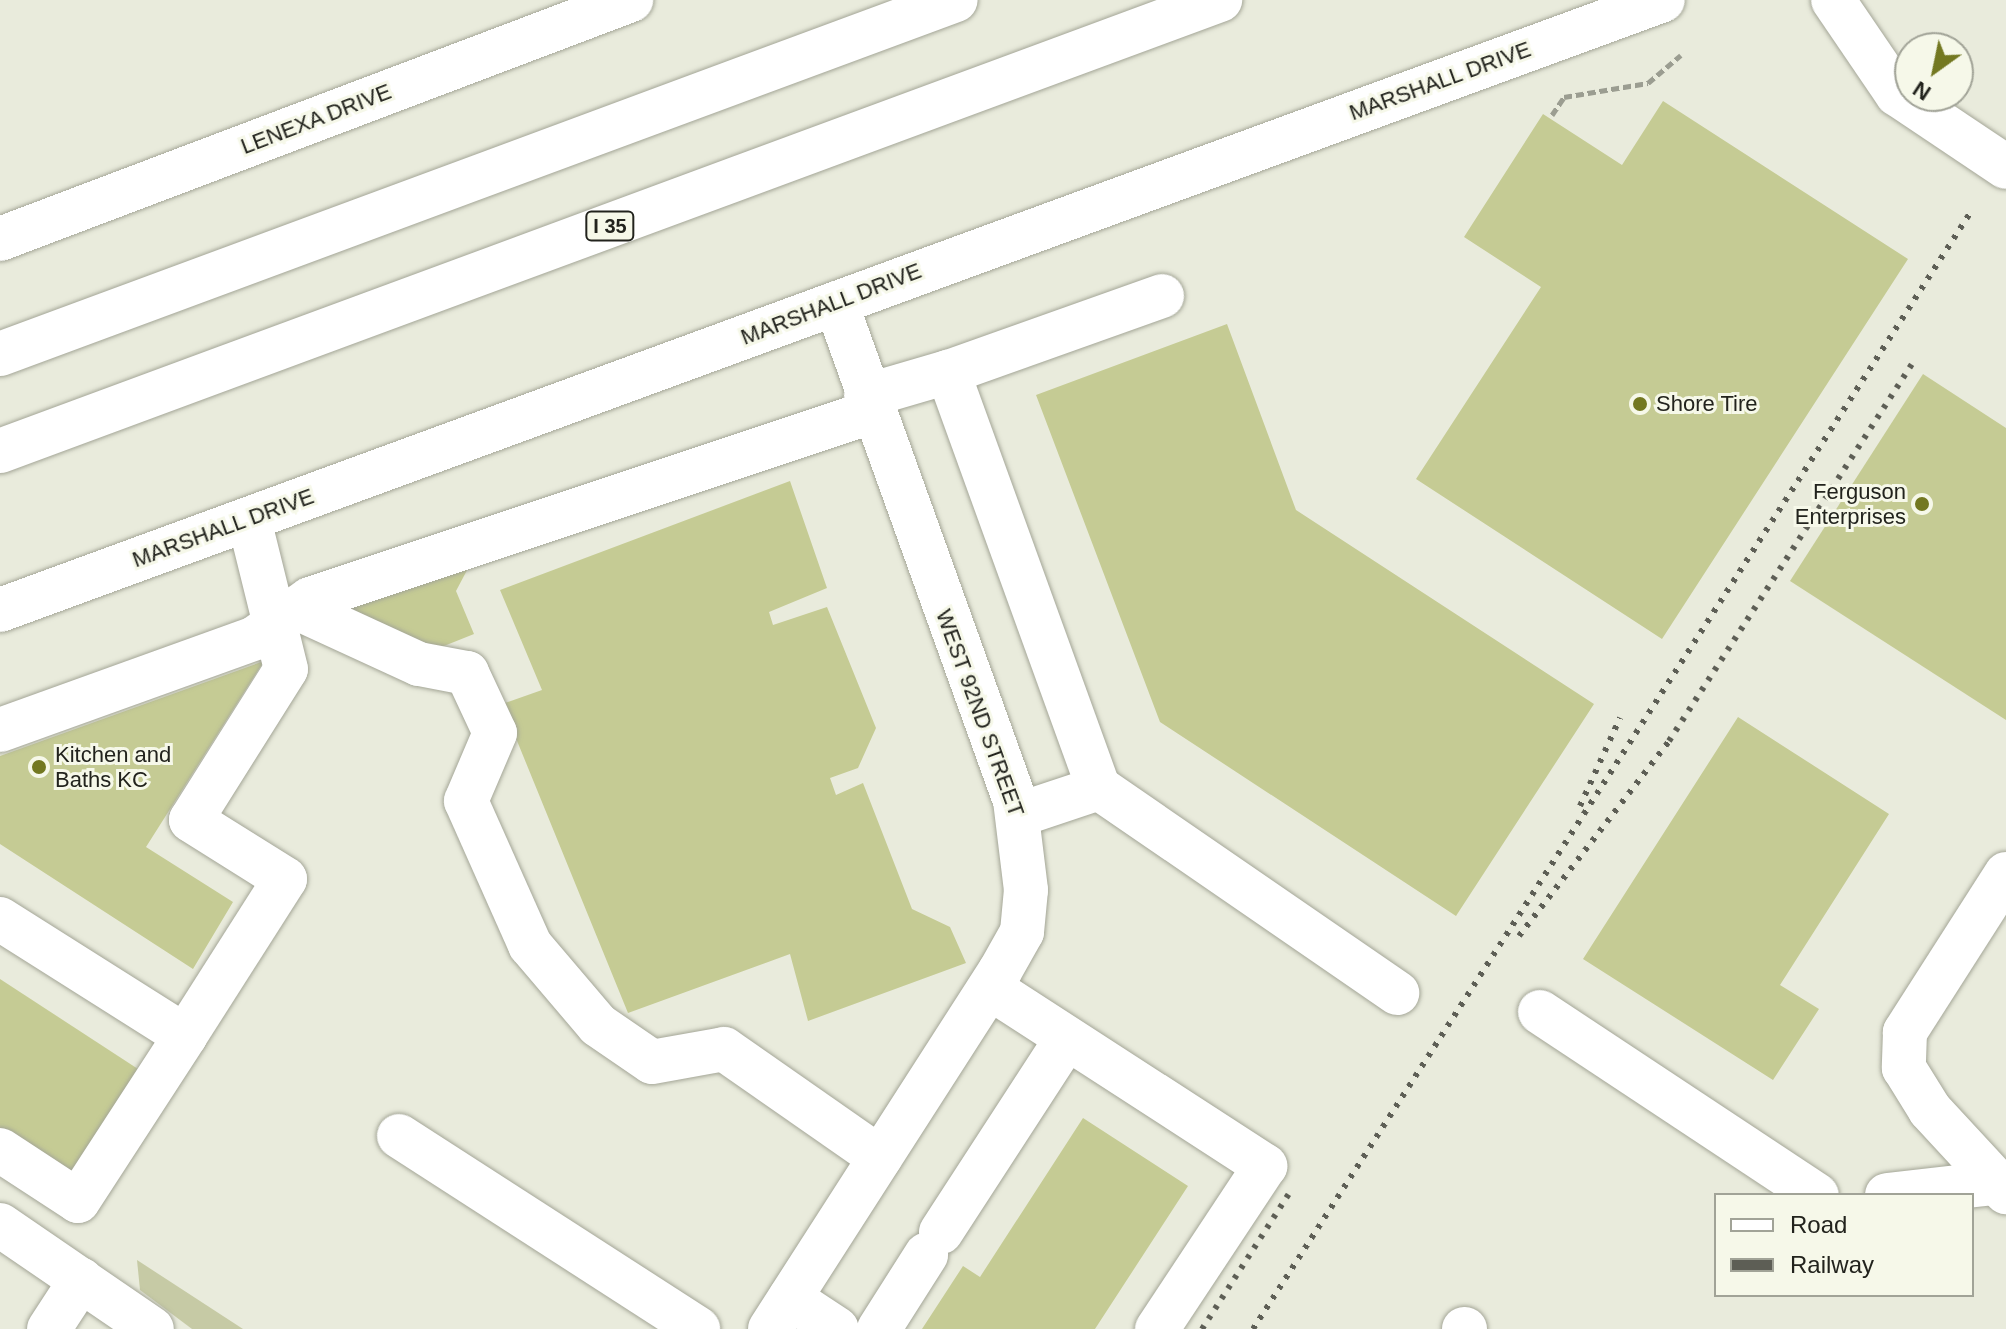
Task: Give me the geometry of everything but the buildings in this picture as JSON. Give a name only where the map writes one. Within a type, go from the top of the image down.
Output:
[{"type":"main road","name":"LENEXA DRIVE","points":[[0,239],[631,0]]},
{"type":"main road","points":[[0,354],[956,0]]},
{"type":"main road","name":"I 35","points":[[0,451],[1220,0]]},
{"type":"main road","name":"MARSHALL DRIVE","points":[[0,610],[1663,0]]},
{"type":"main road","points":[[1833,0],[1897,94],[2006,167]]},
{"type":"main road","points":[[0,730],[255,638],[288,615],[1162,296]]},
{"type":"main road","name":"WEST 92ND STREET","points":[[789,1299],[990,988],[1022,932],[1018,815],[869,404],[836,303]]},
{"type":"main road","points":[[948,372],[1099,788],[1397,993]]},
{"type":"main road","points":[[0,1150],[78,1201],[285,879],[191,820],[286,669],[288,615],[249,519]]},
{"type":"main road","points":[[288,615],[419,664],[467,673],[495,733],[466,801],[530,945],[598,1025],[652,1062],[724,1049],[880,1158]]},
{"type":"main road","points":[[1018,815],[1099,788]]},
{"type":"main road","points":[[2002,1175],[1930,1110],[1904,1068],[1905,1032],[2006,874]]},
{"type":"main road","points":[[0,919],[185,1036]]},
{"type":"main road","points":[[990,988],[1265,1166],[1157,1329]]},
{"type":"main road","points":[[1540,1012],[1814,1193]]},
{"type":"main road","points":[[879,1329],[1067,1038]]},
{"type":"main road","points":[[399,1136],[698,1329]]},
{"type":"main road","points":[[1898,1193],[2002,1175]]},
{"type":"main road","points":[[0,1225],[81,1280],[139,1325]]},
{"type":"main road","points":[[49,1329],[81,1280]]},
{"type":"main road","points":[[789,1299],[837,1329]]},
{"type":"path","points":[[1552,115],[1564,97],[1648,83],[1681,55]]},
{"type":"green space","points":[[137,1260],[243,1329],[192,1329],[140,1290]]},
{"type":"railway","points":[[1253,1329],[1972,210]]},
{"type":"railway","points":[[1519,936],[1669,741],[1915,359]]},
{"type":"railway","points":[[1580,806],[1620,718]]},
{"type":"railway","points":[[1202,1329],[1292,1189]]},
{"type":"place","name":"Shore Tire","points":[[1640,404]]},
{"type":"place","name":"Ferguson Enterprises","points":[[1922,504]]},
{"type":"place","name":"Kitchen and Baths KC","points":[[39,767]]}]
